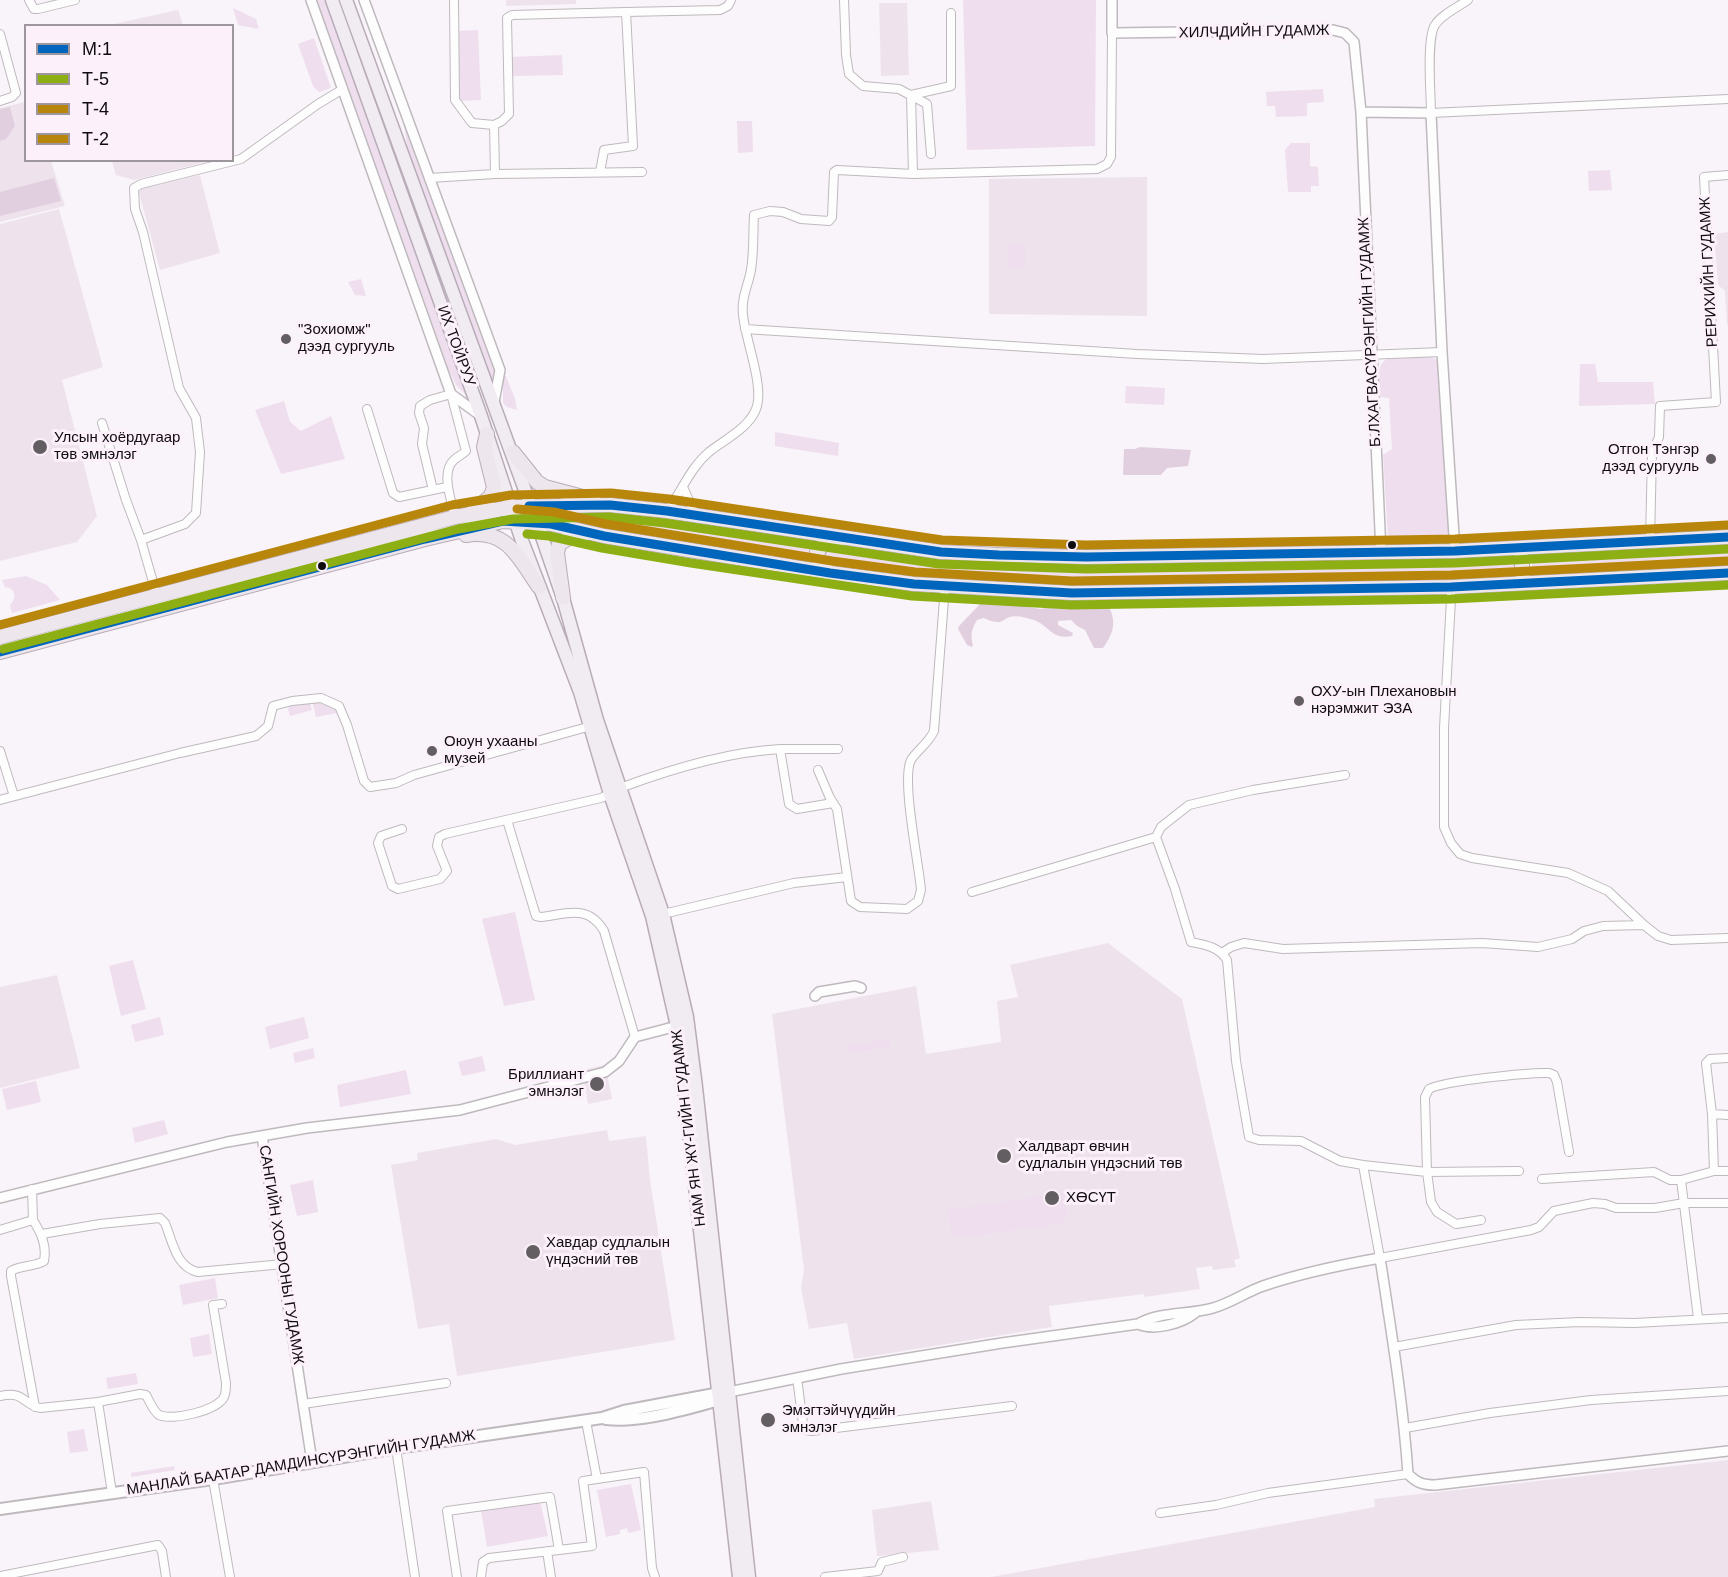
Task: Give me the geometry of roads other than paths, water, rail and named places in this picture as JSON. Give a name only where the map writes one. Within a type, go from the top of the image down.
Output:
[{"type":"highway","points":[[469,514],[491,496],[494,487],[484,447],[487,434]]},
{"type":"highway","points":[[513,452],[537,482],[545,487],[610,505]]},
{"type":"highway","points":[[0,637],[455,517],[512,507],[610,505],[667,511],[941,552],[999,555],[1086,557],[1455,551],[1728,537]]},
{"type":"highway","points":[[0,652],[425,538],[502,521],[537,523],[830,573],[945,586],[1072,593],[1450,586],[1728,573]]},
{"type":"highway","points":[[790,566],[805,560],[812,552],[810,541],[799,531]]},
{"type":"highway","points":[[425,538],[448,538],[473,534],[500,538],[518,555],[539,587]]},
{"type":"highway","points":[[563,598],[556,553],[559,544],[574,535],[604,536]]},
{"type":"highway","points":[[830,573],[818,562],[818,549],[829,540],[844,538]]},
{"type":"highway","points":[[1521,548],[1523,583]]},
{"type":"main road","name":"ИХ ТОЙРУУ","points":[[332,0],[481,416],[539,587],[580,692]]},
{"type":"main road","name":"ИХ ТОЙРУУ","points":[[346,0],[513,452],[563,598]]},
{"type":"main road","name":"НАМ ЯН ЖҮ-ГИЙН ГУДАМЖ","points":[[563,598],[615,791],[652,916],[677,1026],[723,1394],[749,1577]]},
{"type":"main road","name":"НАМ ЯН ЖҮ-ГИЙН ГУДАМЖ","points":[[580,692],[615,791],[650,870],[680,980],[691,1042],[739,1577]]},
{"type":"main road","name":"МАНЛАЙ БААТАР ДАМДИНСҮРЭНГИЙН ГУДАМЖ","points":[[0,1509],[213,1479],[396,1448],[602,1418],[624,1410],[723,1394]]},
{"type":"street","points":[[29,0],[34,9],[75,0]]},
{"type":"street","points":[[311,0],[451,394],[466,451],[452,461],[447,487],[455,517]]},
{"type":"street","points":[[364,0],[500,370],[494,402]]},
{"type":"street","points":[[454,0],[454,100],[472,123],[494,125],[509,114],[507,18],[512,15],[720,10],[728,6],[731,0]]},
{"type":"street","points":[[844,0],[849,74],[863,86],[899,89],[927,104],[931,154]]},
{"type":"street","points":[[667,511],[697,463],[736,432],[756,409],[759,398],[745,328],[743,294],[751,272],[754,215],[776,212],[801,219],[829,221],[832,217],[834,172],[837,170],[913,174],[1097,169],[1107,164],[1111,157],[1112,0]]},
{"type":"street","points":[[1455,551],[1442,352],[1430,51],[1433,28],[1437,22],[1468,0]]},
{"type":"street","points":[[600,172],[604,150],[633,146],[626,12]]},
{"type":"street","points":[[911,95],[944,90],[951,86],[951,13]]},
{"type":"street","name":"ХИЛЧДИЙН ГУДАМЖ","points":[[1112,33],[1333,30],[1345,33],[1354,42],[1360,112]]},
{"type":"street","points":[[0,34],[16,93],[0,101]]},
{"type":"street","points":[[234,161],[241,159],[343,89]]},
{"type":"street","points":[[911,95],[913,174]]},
{"type":"street","points":[[1360,112],[1431,113],[1728,99]]},
{"type":"street","name":"Б.ЛХАГВАСҮРЭНГИЙН ГУДАМЖ","points":[[1360,112],[1381,552]]},
{"type":"street","points":[[494,125],[495,174]]},
{"type":"street","points":[[141,540],[185,524],[196,513],[200,452],[196,418],[179,388],[143,232],[135,208],[134,188],[141,184],[229,162]]},
{"type":"street","points":[[429,178],[495,174],[642,172]]},
{"type":"street","name":"РЕРИХИЙН ГУДАМЖ","points":[[1650,541],[1652,453],[1659,437],[1660,406],[1716,402],[1704,177],[1728,176]]},
{"type":"street","points":[[745,328],[1137,354],[1263,359],[1442,352]]},
{"type":"street","points":[[451,394],[481,416]]},
{"type":"street","points":[[433,490],[422,444],[424,428],[419,413],[420,406],[430,400],[451,394]]},
{"type":"street","points":[[366,409],[393,493],[399,497],[447,487]]},
{"type":"street","points":[[102,423],[157,596]]},
{"type":"street","points":[[683,487],[696,516]]},
{"type":"street","points":[[818,770],[837,809],[850,901],[860,907],[907,909],[918,901],[921,890],[910,811],[909,768],[911,759],[930,741],[934,731],[945,586]]},
{"type":"street","points":[[1450,586],[1452,599],[1444,728],[1444,827],[1450,843],[1460,854],[1472,858],[1568,873],[1608,891],[1644,926],[1658,936],[1671,940],[1728,938]]},
{"type":"street","points":[[0,800],[180,753],[256,736],[267,726],[273,706],[292,701],[321,698],[339,706],[364,781],[370,787],[396,783],[414,775],[591,726]]},
{"type":"street","points":[[780,749],[789,804],[792,808],[833,803]]},
{"type":"street","points":[[402,829],[381,836],[378,843],[392,886],[398,889],[440,879],[447,871],[437,846],[439,837],[445,834],[601,798],[654,776],[742,753],[780,749],[838,749]]},
{"type":"street","points":[[0,751],[14,796]]},
{"type":"street","points":[[1345,775],[1253,790],[1189,805],[1161,827],[1156,837],[1191,942],[1212,947],[1222,953],[1228,963],[1236,1061],[1250,1137],[1259,1140],[1301,1141],[1340,1161],[1363,1165],[1427,1172],[1519,1171]]},
{"type":"street","points":[[507,820],[536,916],[579,912],[589,914],[598,920],[604,931],[635,1037]]},
{"type":"street","points":[[972,892],[1156,837]]},
{"type":"street","points":[[663,914],[776,886],[847,877]]},
{"type":"street","points":[[1222,953],[1230,947],[1244,943],[1283,949],[1482,943],[1538,947],[1572,939],[1584,931],[1604,926],[1644,926]]},
{"type":"street","points":[[816,996],[819,992],[855,986],[861,988]]},
{"type":"street","points":[[262,1136],[307,1128],[460,1110],[605,1072],[619,1061],[635,1037],[677,1026]]},
{"type":"street","points":[[1714,1171],[1712,1114],[1706,1063],[1710,1059],[1728,1058]]},
{"type":"street","points":[[1481,1220],[1456,1224],[1437,1212],[1431,1202],[1427,1172],[1426,1093],[1429,1089],[1468,1081],[1544,1072],[1554,1075],[1569,1152]]},
{"type":"street","points":[[1712,1114],[1728,1115]]},
{"type":"street","name":"САНГИЙН ХОРООНЫ ГУДАМЖ","points":[[0,1198],[227,1142],[262,1136],[312,1462]]},
{"type":"street","points":[[1363,1165],[1394,1347],[1405,1428],[1408,1474],[1416,1482],[1436,1485],[1728,1451]]},
{"type":"street","points":[[1542,1179],[1654,1172],[1670,1179],[1681,1180],[1714,1171],[1728,1171]]},
{"type":"street","points":[[1681,1180],[1698,1318]]},
{"type":"street","points":[[32,1189],[33,1220],[42,1234],[46,1253],[44,1261],[37,1265],[16,1268],[11,1271],[11,1276],[35,1407]]},
{"type":"street","points":[[723,1394],[796,1378],[1002,1343],[1138,1324],[1147,1328],[1187,1320],[1195,1313],[1224,1305],[1248,1292],[1290,1278],[1380,1258],[1531,1230],[1539,1227],[1554,1211],[1593,1203],[1616,1208],[1655,1208],[1684,1203],[1728,1203]]},
{"type":"street","points":[[42,1234],[100,1224],[160,1218],[165,1223],[182,1265],[189,1270],[198,1272],[283,1264]]},
{"type":"street","points":[[0,1230],[33,1220]]},
{"type":"street","points":[[0,1396],[17,1395],[35,1407],[98,1402],[140,1394],[146,1395],[156,1413],[165,1417],[208,1410],[225,1396],[226,1383],[213,1305],[222,1304]]},
{"type":"street","points":[[1394,1347],[1516,1325],[1635,1323],[1728,1318]]},
{"type":"street","points":[[796,1378],[803,1424],[805,1430],[812,1431],[1012,1406]]},
{"type":"street","points":[[303,1404],[446,1383]]},
{"type":"street","points":[[1405,1428],[1490,1413],[1591,1400],[1728,1391]]},
{"type":"street","points":[[98,1402],[112,1493]]},
{"type":"street","points":[[586,1420],[597,1479]]},
{"type":"street","points":[[396,1448],[416,1577]]},
{"type":"street","points":[[482,1577],[483,1562],[489,1558],[592,1546],[583,1481],[644,1473],[652,1568],[655,1577]]},
{"type":"street","points":[[1160,1513],[1216,1505],[1268,1493],[1408,1474]]},
{"type":"street","points":[[213,1479],[231,1577]]},
{"type":"street","points":[[457,1577],[447,1511],[550,1497],[559,1550]]},
{"type":"street","points":[[0,1576],[158,1545],[162,1551],[166,1577]]},
{"type":"street","points":[[547,1551],[551,1577]]},
{"type":"street","points":[[825,1577],[878,1571],[882,1562],[903,1557]]},
{"type":"place","name":"\"Зохиомж\" дээд сургууль","points":[[286,339]]},
{"type":"place","name":"Улсын хоёрдугаар төв эмнэлэг","points":[[40,447]]},
{"type":"place","name":"Отгон Тэнгэр дээд сургууль","points":[[1711,459]]},
{"type":"place","name":"ОХУ-ын Плехановын нэрэмжит ЭЗА","points":[[1299,701]]},
{"type":"place","name":"Оюун ухааны музей","points":[[432,751]]},
{"type":"place","name":"Бриллиант эмнэлэг","points":[[597,1084]]},
{"type":"place","name":"Халдварт өвчин судлалын үндэсний төв","points":[[1004,1156]]},
{"type":"place","name":"ХӨСҮТ","points":[[1052,1198]]},
{"type":"place","name":"Хавдар судлалын үндэсний төв","points":[[533,1252]]},
{"type":"place","name":"Эмэгтэйчүүдийн эмнэлэг","points":[[768,1420]]}]
